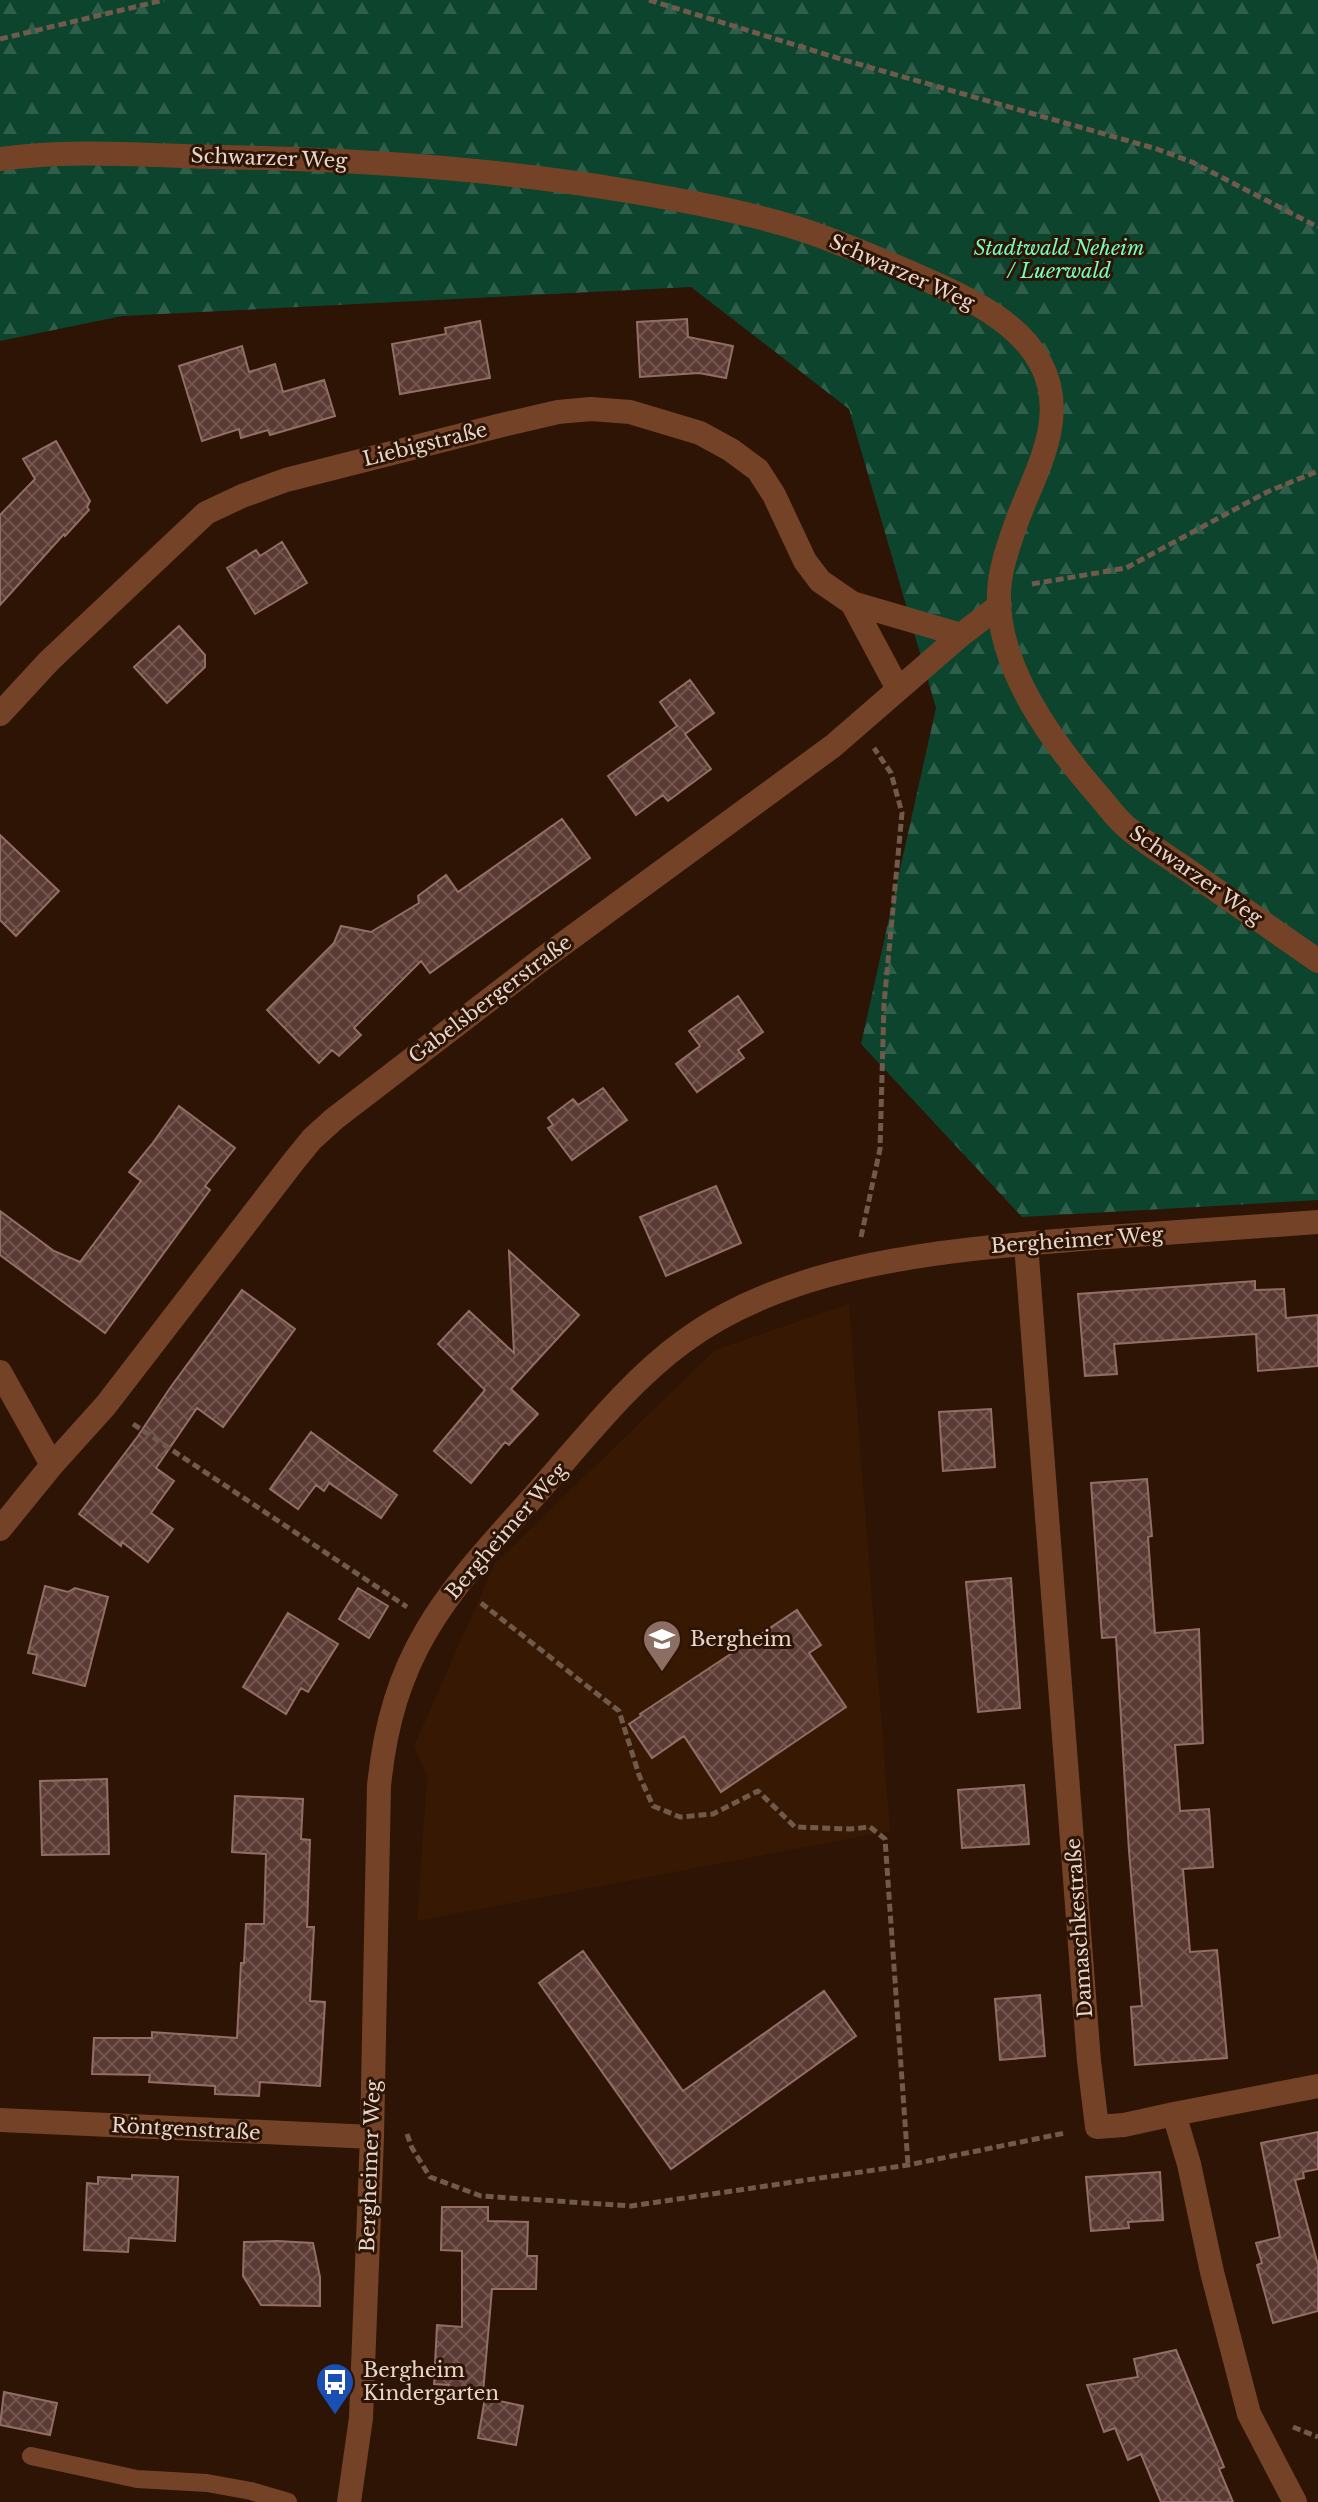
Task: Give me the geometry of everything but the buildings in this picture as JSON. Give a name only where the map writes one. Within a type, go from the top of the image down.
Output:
[{"type":"street","name":"Schwarzer Weg","points":[[0,159],[73,154],[296,158],[414,164],[569,181],[726,209],[788,225],[860,251],[932,283],[1008,324],[1030,345],[1048,379],[1053,398],[1046,451],[1011,538],[999,598],[1004,641],[1039,717],[1071,765],[1126,827],[1318,961]]},
{"type":"street","name":"Liebigstraße","points":[[0,714],[60,650],[206,513],[286,480],[558,412],[591,409],[630,412],[700,433],[731,450],[758,470],[774,495],[805,561],[820,581],[852,603],[961,635]]},
{"type":"street","name":"Gabelsbergerstraße","points":[[0,1529],[106,1405],[312,1139],[541,960],[833,746],[999,598]]},
{"type":"street","name":"Liebigstraße","points":[[852,603],[898,689]]},
{"type":"street","name":"Bergheimer Weg","points":[[349,2502],[361,2418],[372,2137],[379,1786],[383,1751],[395,1696],[430,1622],[457,1584],[641,1378],[682,1343],[764,1297],[895,1259],[966,1249],[1318,1222]]},
{"type":"street","name":"Damaschkestraße","points":[[1026,1244],[1089,2061],[1097,2127]]},
{"type":"street","points":[[0,1372],[52,1465]]},
{"type":"street","points":[[1097,2127],[1124,2125],[1318,2086]]},
{"type":"street","points":[[1174,2114],[1189,2164],[1212,2272],[1249,2414],[1295,2502]]},
{"type":"street","name":"Röntgenstraße","points":[[0,2120],[372,2137]]},
{"type":"lane","points":[[31,2456],[137,2479],[207,2483],[288,2502]]},
{"type":"path","points":[[0,39],[164,0]]},
{"type":"path","points":[[649,0],[844,60],[1157,149],[1192,162],[1318,227]]},
{"type":"path","points":[[999,598],[1126,568],[1267,492],[1318,471]]},
{"type":"path","points":[[853,1270],[880,1149],[884,1004],[902,813],[891,773],[874,747]]},
{"type":"path","points":[[123,1418],[430,1622]]},
{"type":"path","points":[[457,1584],[619,1711],[639,1775],[653,1806],[680,1817],[713,1814],[758,1791],[795,1827],[870,1827],[885,1839],[908,2165]]},
{"type":"path","points":[[372,2084],[392,2092],[412,2148],[430,2177],[481,2196],[631,2206],[908,2165],[1097,2127]]},
{"type":"shaded area","name":"Bergheim","points":[[849,1304],[890,1831],[417,1921],[427,1777],[414,1746],[495,1563],[715,1350]]},
{"type":"green space","name":"Stadtwald Neheim / Luerwald","points":[[0,0],[1318,0],[1318,1200],[1022,1217],[861,1044],[936,708],[849,409],[691,287],[122,316],[0,341]]},
{"type":"place","name":"Bergheim","points":[[662,1673]]},
{"type":"place","name":"Bergheim Kindergarten","points":[[335,2416]]}]
